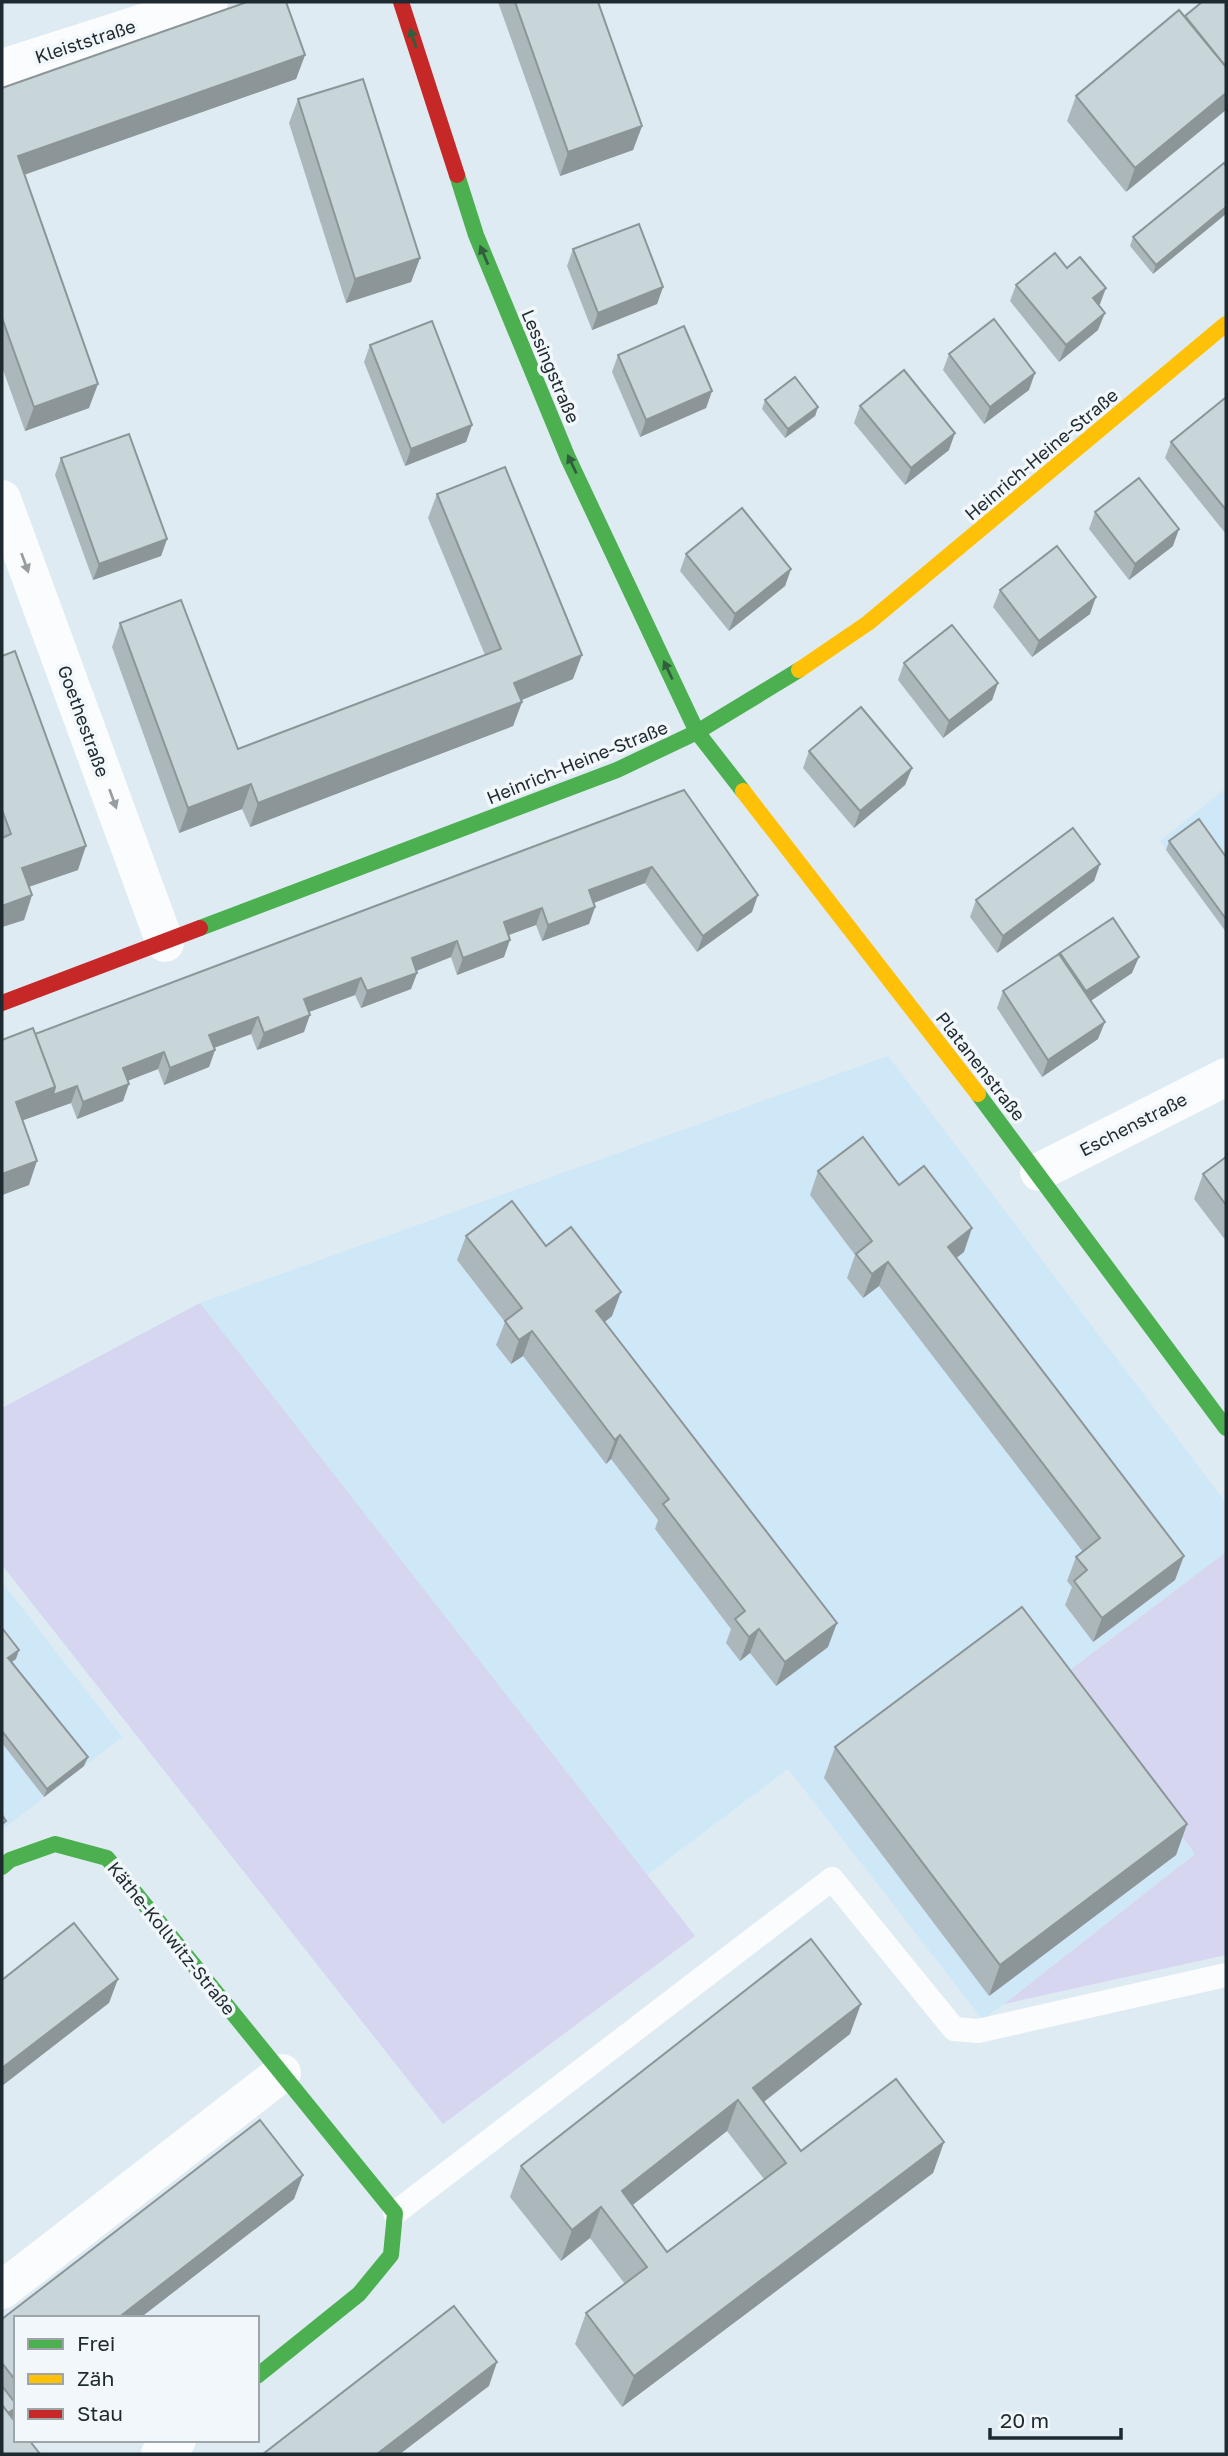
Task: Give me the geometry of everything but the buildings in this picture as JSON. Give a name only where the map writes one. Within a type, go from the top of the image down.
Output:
[{"type":"street","name":"Kleiststraße","points":[[2,68],[209,2]]},
{"type":"street","name":"Lessingstraße","points":[[401,2],[476,235],[568,458],[697,732]]},
{"type":"street","name":"Heinrich-Heine-Straße","points":[[2,1003],[617,770],[697,732],[778,685],[868,623],[1226,324]]},
{"type":"street","name":"Goethestraße","points":[[2,499],[165,943]]},
{"type":"street","name":"Platanenstraße","points":[[697,732],[1039,1172],[1226,1428]]},
{"type":"street","name":"Eschenstraße","points":[[1039,1172],[1226,1077]]},
{"type":"street","name":"Käthe-Kollwitz-Straße","points":[[2,1867],[10,1860],[55,1844],[107,1858],[395,2213]]},
{"type":"street","points":[[2,2290],[282,2073]]},
{"type":"street","points":[[259,2374],[359,2294],[391,2255],[395,2213]]},
{"type":"street","points":[[160,2454],[175,2442]]},
{"type":"lane","points":[[395,2213],[832,1879],[954,2029],[978,2031],[1226,1975]]},
{"type":"shaded area","points":[[1226,788],[1226,931],[1160,841]]},
{"type":"shaded area","points":[[888,1056],[1226,1503],[1226,1552],[1062,1676],[1195,1854],[983,2020],[788,1769],[647,1875],[695,1936],[443,2124],[2,1565],[2,1408],[200,1303]]},
{"type":"shaded area","points":[[200,1303],[695,1936],[443,2124],[2,1565],[2,1408]]},
{"type":"shaded area","points":[[1226,1552],[1226,1955],[1004,2004],[1195,1854],[1062,1676]]},
{"type":"shaded area","points":[[2,1582],[122,1737],[2,1830]]},
{"type":"traffic: fast","points":[[457,175],[476,235],[568,458],[697,732],[743,791]]},
{"type":"traffic: fast","points":[[200,928],[617,770],[697,732],[799,670]]},
{"type":"traffic: fast","points":[[978,1094],[1226,1428]]},
{"type":"traffic: fast","points":[[2,1867],[10,1860],[55,1844],[107,1858],[395,2213],[391,2255],[359,2294],[259,2374]]},
{"type":"traffic: slow","points":[[799,670],[868,623],[1226,324]]},
{"type":"traffic: slow","points":[[743,791],[978,1094]]},
{"type":"traffic: jam","points":[[401,2],[457,175]]},
{"type":"traffic: jam","points":[[2,1003],[200,928]]}]
